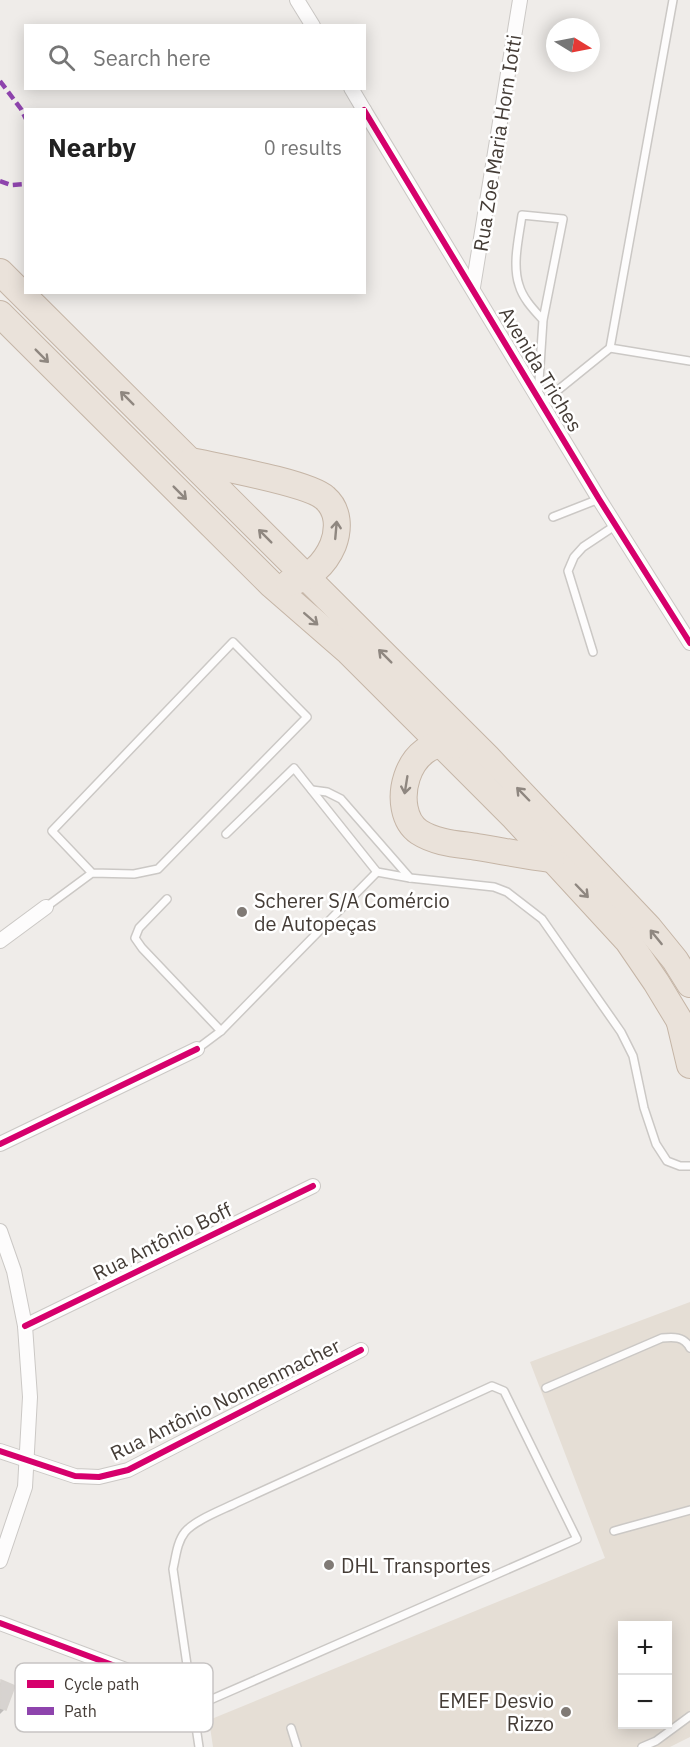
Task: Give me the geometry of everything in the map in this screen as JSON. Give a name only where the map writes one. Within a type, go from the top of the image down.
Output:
[{"type":"highway","points":[[0,272],[488,757],[649,928],[675,960],[690,984]]},
{"type":"highway","points":[[0,314],[272,585],[349,652],[513,816],[608,918],[628,941],[685,1030],[690,1065]]},
{"type":"highway","points":[[191,460],[302,487],[326,498],[335,512],[338,524],[336,538],[329,554],[306,578],[272,585]]},
{"type":"highway","points":[[488,757],[459,746],[440,743],[421,752],[408,772],[404,799],[408,818],[418,831],[437,841],[551,859]]},
{"type":"street","points":[[297,0],[312,24]]},
{"type":"street","name":"Rua Zoe Maria Horn Iotti","points":[[473,287],[520,0]]},
{"type":"street","name":"Avenida Triches","points":[[352,90],[363,108]]},
{"type":"street","name":"Avenida Triches","points":[[366,113],[599,499],[690,643]]},
{"type":"street","points":[[0,941],[46,907]]},
{"type":"street","points":[[0,1144],[197,1049]]},
{"type":"street","name":"Rua Antônio Boff","points":[[26,1326],[313,1186]]},
{"type":"street","points":[[0,1231],[14,1271],[26,1326],[30,1397],[25,1487],[0,1562]]},
{"type":"street","name":"Rua Antônio Nonnenmacher","points":[[0,1451],[75,1476],[99,1477],[128,1470],[361,1350]]},
{"type":"street","points":[[0,1623],[107,1663]]},
{"type":"lane","points":[[540,400],[610,348],[673,0]]},
{"type":"lane","points":[[540,400],[543,320],[563,219],[522,215],[516,265],[519,285],[528,302],[543,320]]},
{"type":"lane","points":[[610,348],[690,361]]},
{"type":"lane","points":[[553,518],[599,499]]},
{"type":"lane","points":[[593,652],[568,571],[573,557],[583,547],[616,525]]},
{"type":"lane","points":[[46,907],[92,873],[134,874],[158,869],[308,717],[233,642],[52,831],[92,873]]},
{"type":"lane","points":[[226,834],[294,768],[377,872],[494,887],[507,892],[542,919],[621,1032],[633,1056],[644,1108],[656,1144],[667,1161],[680,1167],[690,1166]]},
{"type":"lane","points":[[312,790],[327,792],[341,799],[410,878]]},
{"type":"lane","points":[[197,1049],[221,1031],[377,872]]},
{"type":"lane","points":[[167,899],[139,928],[135,939],[221,1031]]},
{"type":"lane","points":[[546,1388],[662,1338],[677,1337],[687,1342],[690,1348]]},
{"type":"lane","points":[[187,1663],[173,1569],[177,1547],[186,1531],[208,1516],[492,1386],[504,1390],[577,1539],[213,1699]]},
{"type":"lane","points":[[614,1531],[690,1510]]},
{"type":"lane","points":[[642,1747],[656,1741],[690,1716]]},
{"type":"lane","points":[[291,1728],[297,1747]]},
{"type":"lane","points":[[197,1732],[199,1747]]},
{"type":"shaded area","points":[[690,1302],[690,1737],[670,1747],[213,1747],[211,1732],[213,1732],[213,1718],[605,1558],[530,1362]]},
{"type":"building","points":[[1,1680],[15,1686],[6,1710],[0,1708]]},
{"type":"marked path","points":[[0,81],[24,115]]},
{"type":"marked path","points":[[0,181],[11,185],[24,184]]},
{"type":"cycle path","points":[[366,113],[599,499],[690,643]]},
{"type":"cycle path","points":[[0,1144],[197,1049]]},
{"type":"cycle path","points":[[25,1326],[313,1186]]},
{"type":"cycle path","points":[[0,1451],[75,1476],[99,1477],[128,1470],[361,1350]]},
{"type":"cycle path","points":[[0,1623],[107,1663]]},
{"type":"place","name":"Scherer S/A Comércio de Autopeças","points":[[242,912]]},
{"type":"place","name":"DHL Transportes","points":[[329,1565]]},
{"type":"place","name":"EMEF Desvio Rizzo","points":[[566,1712]]}]
